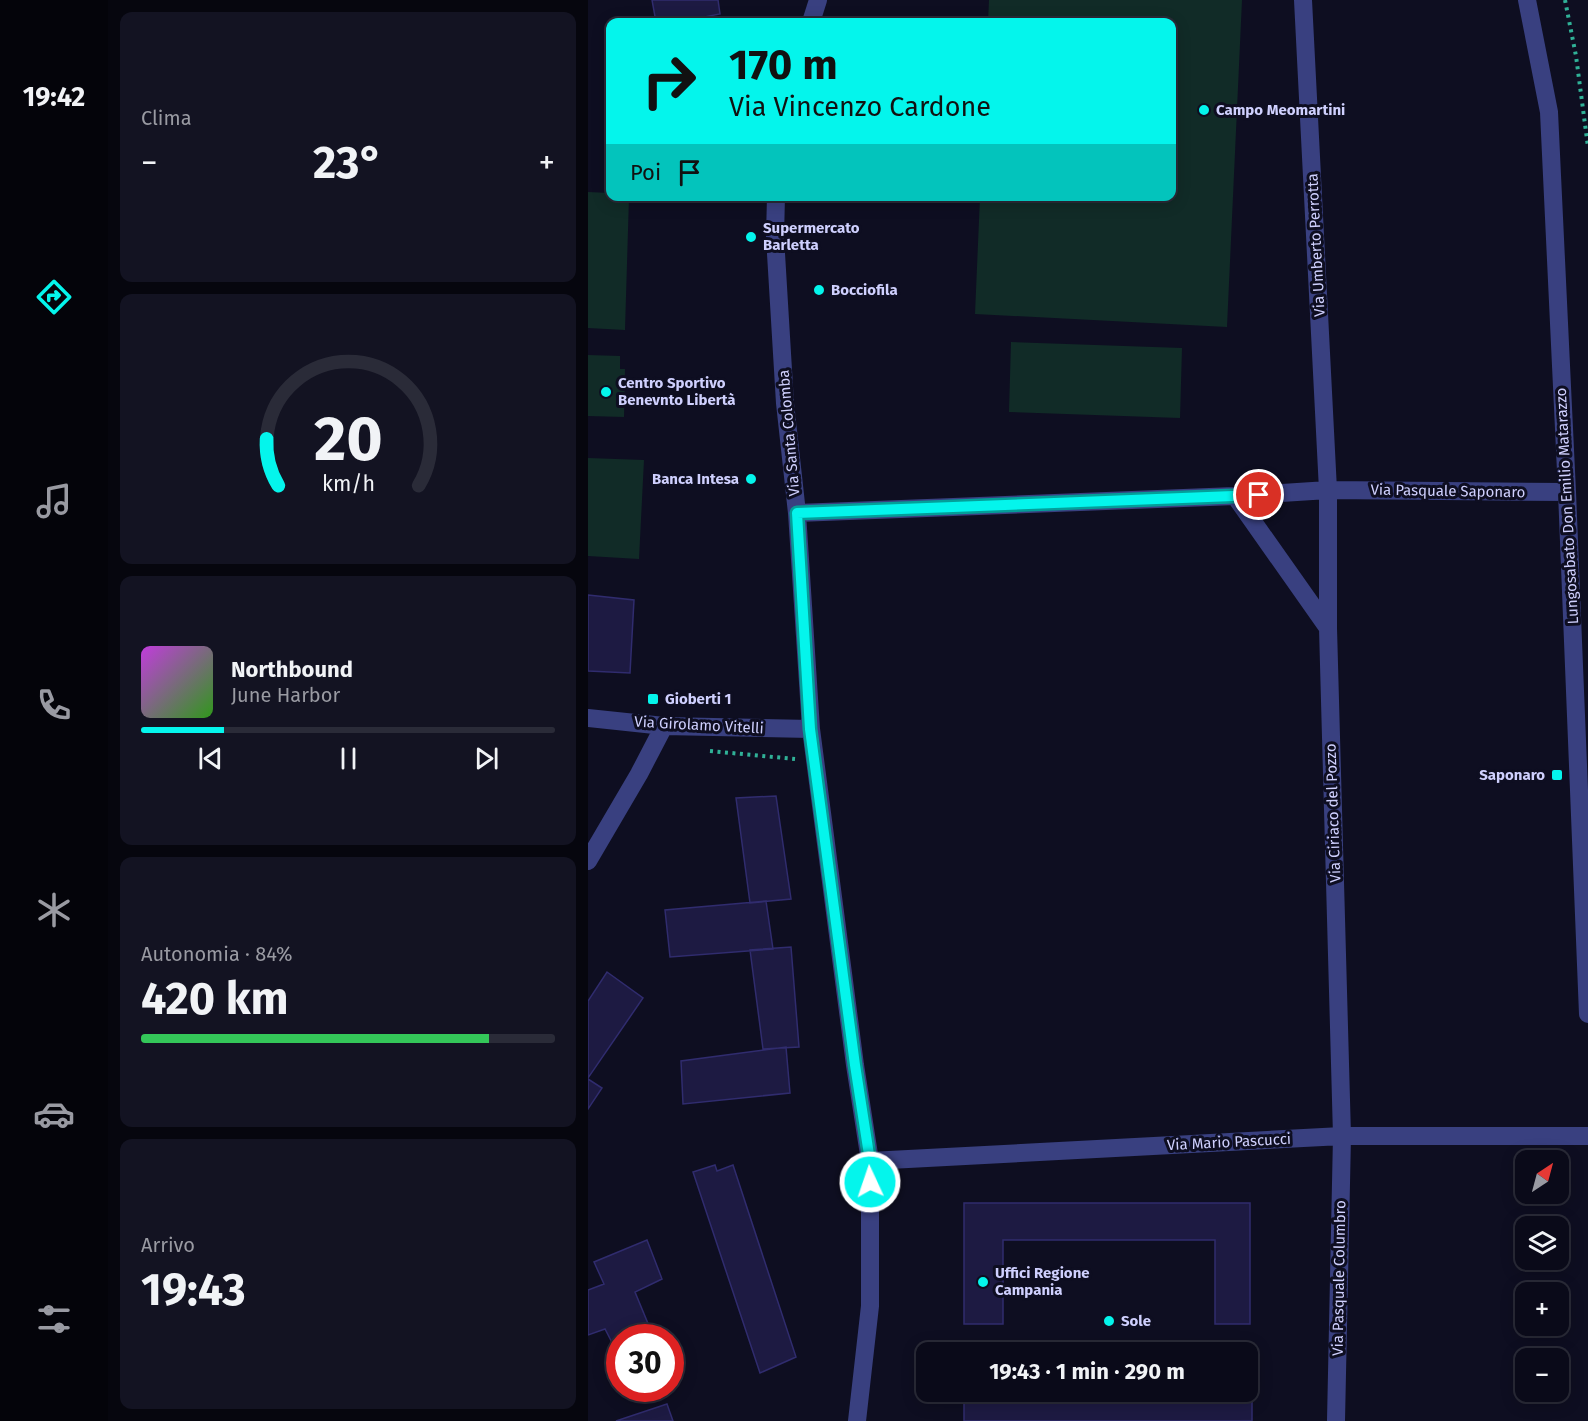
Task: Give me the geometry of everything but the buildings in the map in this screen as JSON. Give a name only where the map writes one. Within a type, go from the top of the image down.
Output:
[{"type":"street","points":[[812,18],[818,0]]},
{"type":"street","name":"Via Umberto Perrotta","points":[[1303,0],[1329,490]]},
{"type":"street","name":"Lungosabato Don Emilio Matarazzo","points":[[1527,0],[1549,112],[1588,1014]]},
{"type":"street","name":"Via Santa Colomba","points":[[776,201],[775,237],[785,403],[797,513],[810,729],[870,1161],[870,1306],[857,1421]]},
{"type":"street","name":"Via Pasquale Saponaro","points":[[797,513],[1235,496],[1329,490],[1567,492]]},
{"type":"street","name":"Via Ciriaco del Pozzo","points":[[1329,490],[1328,628],[1342,1136]]},
{"type":"street","points":[[1235,496],[1328,628]]},
{"type":"street","name":"Via Girolamo Vitelli","points":[[588,718],[664,726],[810,729]]},
{"type":"street","points":[[588,861],[664,726]]},
{"type":"street","name":"Via Mario Pascucci","points":[[870,1161],[1342,1136],[1588,1136]]},
{"type":"street","name":"Via Pasquale Columbro","points":[[1336,1421],[1342,1136]]},
{"type":"path","points":[[1565,0],[1576,56],[1588,147]]},
{"type":"path","points":[[703,750],[796,759],[816,772]]},
{"type":"green space","name":"Campo Meomartini","points":[[989,0],[1242,0],[1227,327],[975,314],[980,201],[1176,201],[1176,18],[988,18]]},
{"type":"green space","points":[[588,192],[606,193],[606,201],[629,201],[625,330],[588,328]]},
{"type":"green space","points":[[1011,342],[1182,348],[1180,418],[1009,412]]},
{"type":"green space","name":"Centro Sportivo Benevnto Libertà","points":[[588,355],[620,356],[620,369],[625,369],[624,417],[588,416]]},
{"type":"green space","points":[[588,458],[644,460],[639,559],[588,556]]},
{"type":"place","name":"Campo Meomartini","points":[[1204,110]]},
{"type":"place","name":"Supermercato Barletta","points":[[751,237]]},
{"type":"place","name":"Bocciofila","points":[[819,290]]},
{"type":"place","name":"Centro Sportivo Benevnto Libertà","points":[[606,392]]},
{"type":"place","name":"Banca Intesa","points":[[751,479]]},
{"type":"place","name":"Gioberti 1","points":[[653,699]]},
{"type":"place","name":"Saponaro","points":[[1557,775]]},
{"type":"place","name":"Uffici Regione Campania","points":[[983,1282]]},
{"type":"place","name":"Sole","points":[[1109,1321]]},
{"type":"route","points":[[870,1182],[870,1161],[810,729],[797,513],[1259,495]]}]
